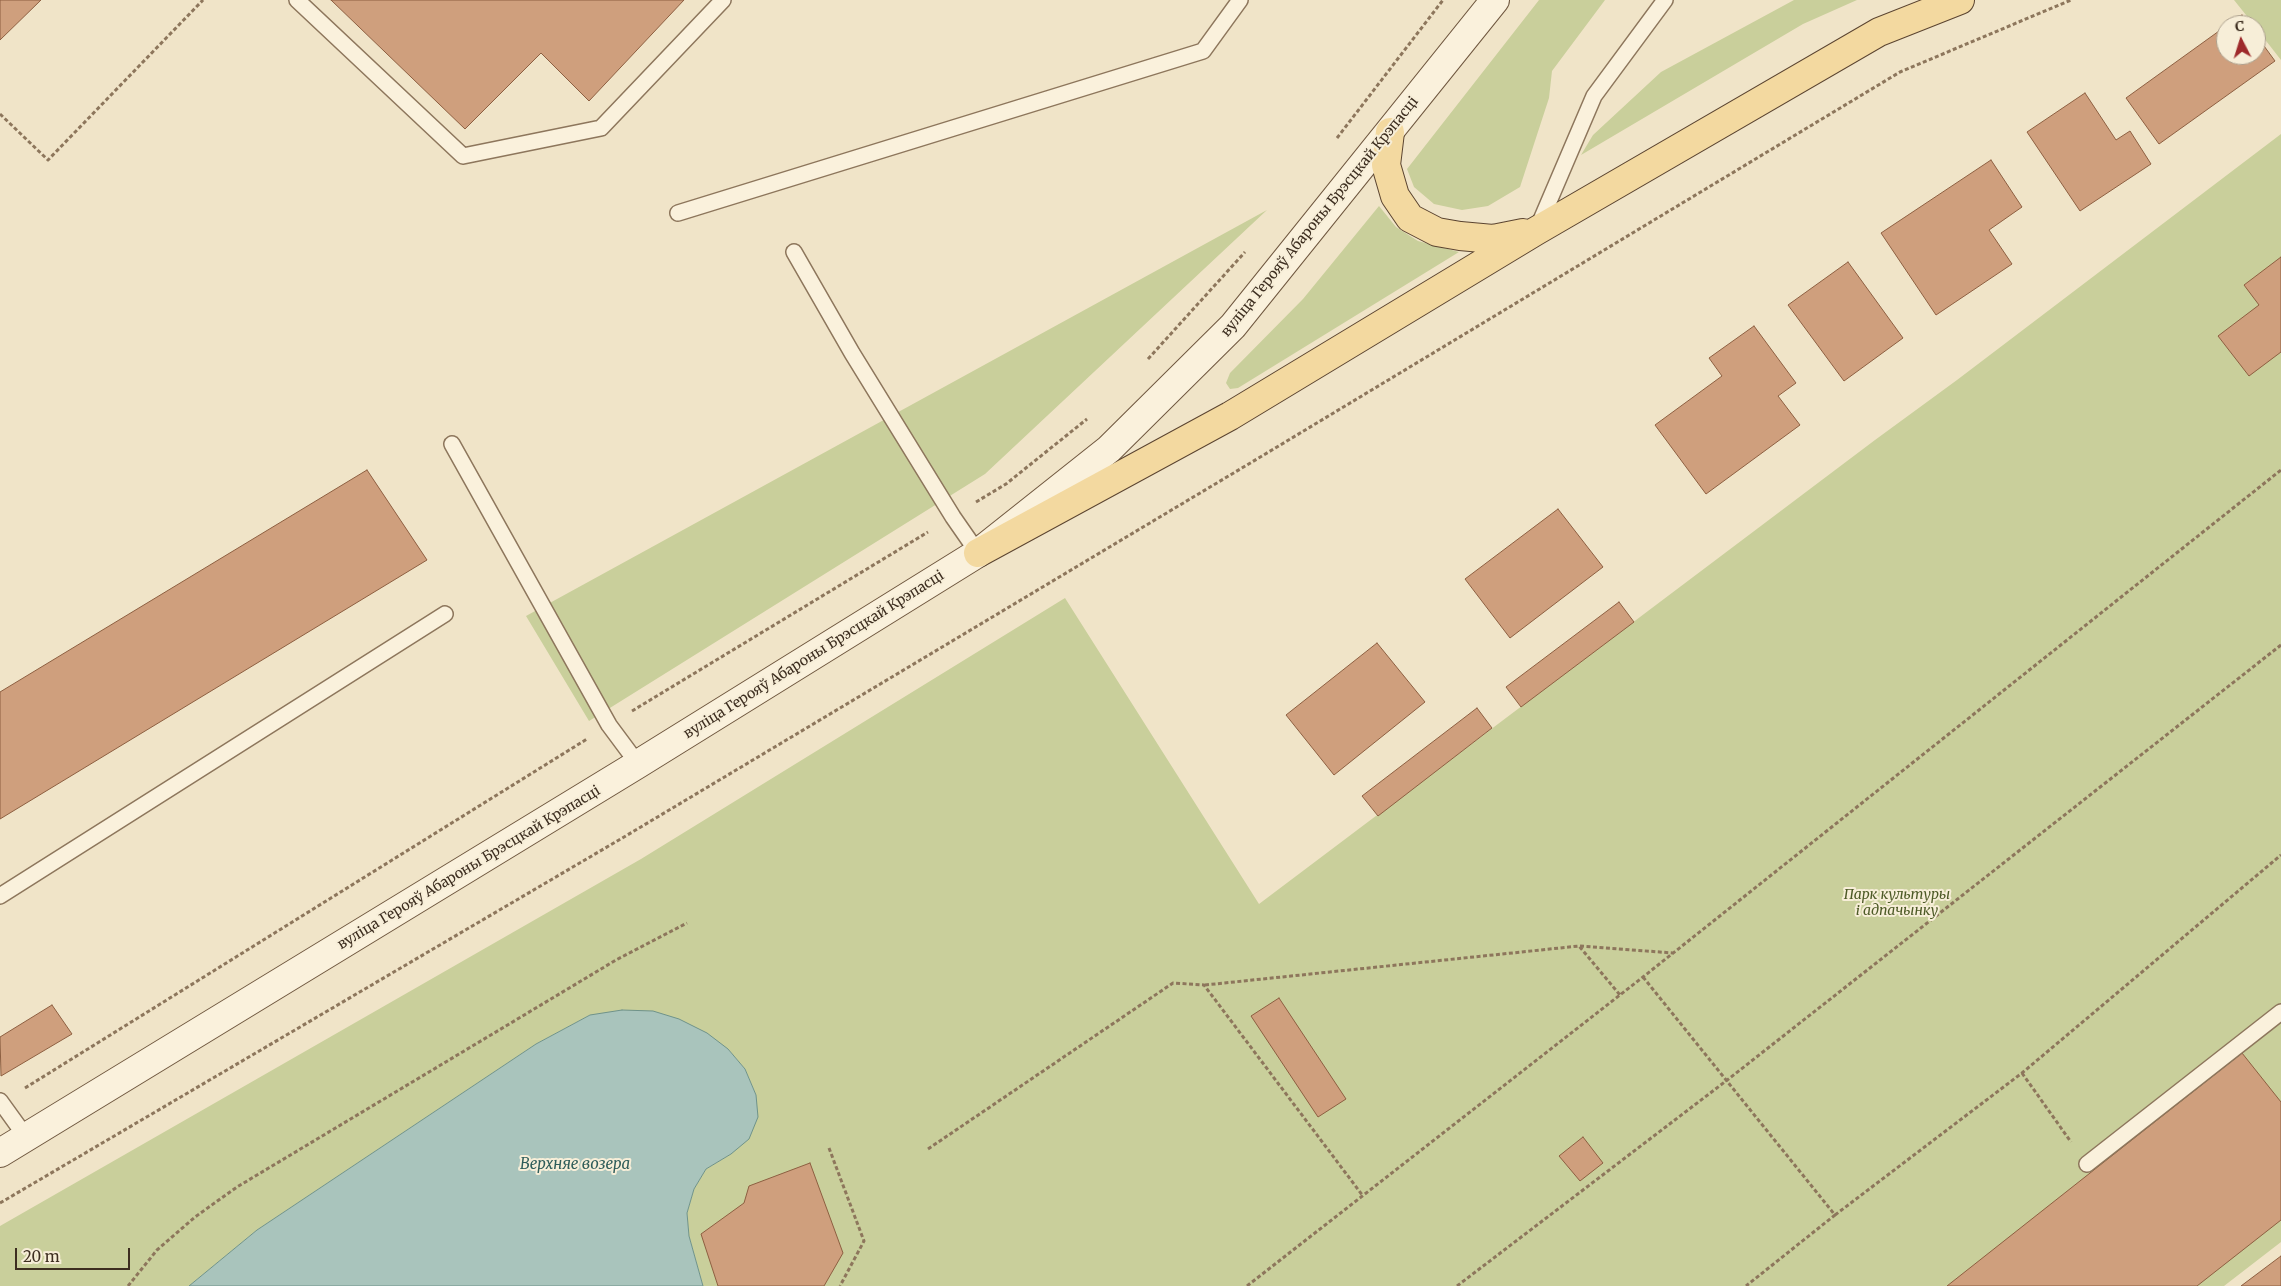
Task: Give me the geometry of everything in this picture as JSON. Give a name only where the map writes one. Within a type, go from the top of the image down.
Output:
[{"type":"main road","name":"вуліца Герояў Абароны Брэсцкай Крэпасці","points":[[0,1153],[638,764],[978,553],[1108,449],[1233,326],[1495,0]]},
{"type":"main road","points":[[978,553],[1230,416],[1536,231],[1879,32],[1960,0]]},
{"type":"main road","points":[[1390,132],[1386,165],[1395,196],[1410,218],[1437,232],[1460,236],[1493,239],[1536,231]]},
{"type":"lane","points":[[297,0],[463,156],[602,128],[723,0]]},
{"type":"lane","points":[[678,213],[1203,51],[1240,0]]},
{"type":"lane","points":[[1536,231],[1594,96],[1665,0]]},
{"type":"lane","points":[[794,252],[852,353],[953,517],[978,553]]},
{"type":"lane","points":[[452,444],[609,725],[638,764]]},
{"type":"lane","points":[[0,896],[445,614]]},
{"type":"lane","points":[[2087,1164],[2281,1012]]},
{"type":"lane","points":[[1,1102],[26,1137]]},
{"type":"path","points":[[0,114],[48,160],[203,0]]},
{"type":"path","points":[[1336,140],[1443,0]]},
{"type":"path","points":[[0,1203],[667,811],[1254,462],[1900,72],[2071,0]]},
{"type":"path","points":[[1147,360],[1251,247]]},
{"type":"path","points":[[1,1102],[609,725],[1006,484],[1093,414]]},
{"type":"path","points":[[1247,1286],[1674,953],[2281,471]]},
{"type":"path","points":[[1457,1286],[1726,1081],[2281,645]]},
{"type":"path","points":[[1746,1286],[1835,1215],[2022,1073],[2281,855]]},
{"type":"path","points":[[128,1286],[157,1250],[195,1217],[237,1187],[616,960],[687,923]]},
{"type":"path","points":[[928,1149],[1173,983],[1204,985],[1579,946],[1674,953]]},
{"type":"path","points":[[1579,946],[1620,995]]},
{"type":"path","points":[[1643,977],[1835,1215]]},
{"type":"path","points":[[1204,985],[1364,1196]]},
{"type":"path","points":[[2022,1073],[2087,1164]]},
{"type":"path","points":[[829,1148],[864,1241],[840,1286]]},
{"type":"green space","points":[[1539,0],[1605,0],[1552,71],[1549,98],[1520,187],[1488,206],[1462,210],[1434,204],[1414,187],[1407,169]]},
{"type":"green space","points":[[1794,0],[1857,0],[1803,24],[1581,155],[1593,135],[1661,72]]},
{"type":"green space","points":[[2234,0],[2281,0],[2281,60],[2266,41],[2266,15],[2246,15]]},
{"type":"green space","name":"Парк культуры і адпачынку","points":[[2281,134],[2281,1242],[2224,1286],[703,1286],[689,1236],[687,1213],[694,1189],[706,1169],[731,1154],[756,1095],[745,1069],[728,1049],[590,1015],[536,1044],[257,1230],[189,1286],[0,1286],[0,1226],[641,859],[1065,598],[1259,904],[1957,380]]},
{"type":"green space","points":[[1379,206],[1396,227],[1418,241],[1459,252],[1238,388],[1230,389],[1226,383],[1230,373],[1303,299]]},
{"type":"green space","points":[[1267,210],[985,474],[589,721],[526,616]]},
{"type":"water","name":"Верхняе возера","points":[[622,1010],[653,1011],[679,1019],[707,1033],[728,1049],[745,1069],[756,1095],[758,1117],[749,1139],[731,1154],[706,1169],[694,1189],[687,1213],[689,1236],[703,1286],[189,1286],[257,1230],[536,1044],[590,1015]]},
{"type":"building","points":[[0,0],[41,0],[0,40]]},
{"type":"building","points":[[331,0],[684,0],[589,101],[541,53],[465,129]]},
{"type":"building","points":[[2216,33],[2216,65],[2266,65],[2266,49],[2275,61],[2159,144],[2126,98]]},
{"type":"building","points":[[2085,93],[2116,140],[2130,131],[2151,164],[2080,211],[2027,132]]},
{"type":"building","points":[[1991,160],[2022,207],[1989,230],[2012,264],[1936,315],[1881,233]]},
{"type":"building","points":[[2281,257],[2281,352],[2249,376],[2218,336],[2259,305],[2244,285]]},
{"type":"building","points":[[1848,262],[1903,338],[1844,381],[1788,305]]},
{"type":"building","points":[[1754,326],[1796,383],[1778,396],[1800,425],[1706,494],[1655,425],[1722,376],[1709,358]]},
{"type":"building","points":[[367,470],[427,560],[0,819],[0,692]]},
{"type":"building","points":[[1558,509],[1603,567],[1510,638],[1465,579]]},
{"type":"building","points":[[1619,602],[1634,622],[1521,707],[1506,687]]},
{"type":"building","points":[[1377,643],[1425,702],[1334,775],[1286,715]]},
{"type":"building","points":[[1477,708],[1492,728],[1378,816],[1362,796]]},
{"type":"building","points":[[1279,998],[1346,1099],[1318,1117],[1251,1016]]},
{"type":"building","points":[[52,1005],[72,1034],[1,1076],[0,1037]]},
{"type":"building","points":[[2242,1053],[2281,1102],[2281,1220],[2197,1286],[1947,1286]]},
{"type":"building","points":[[1583,1137],[1603,1163],[1580,1181],[1559,1156]]},
{"type":"building","points":[[810,1163],[843,1253],[824,1286],[718,1286],[701,1234],[744,1203],[749,1186]]},
{"type":"building","points":[[2281,1256],[2281,1286],[2241,1286]]}]
